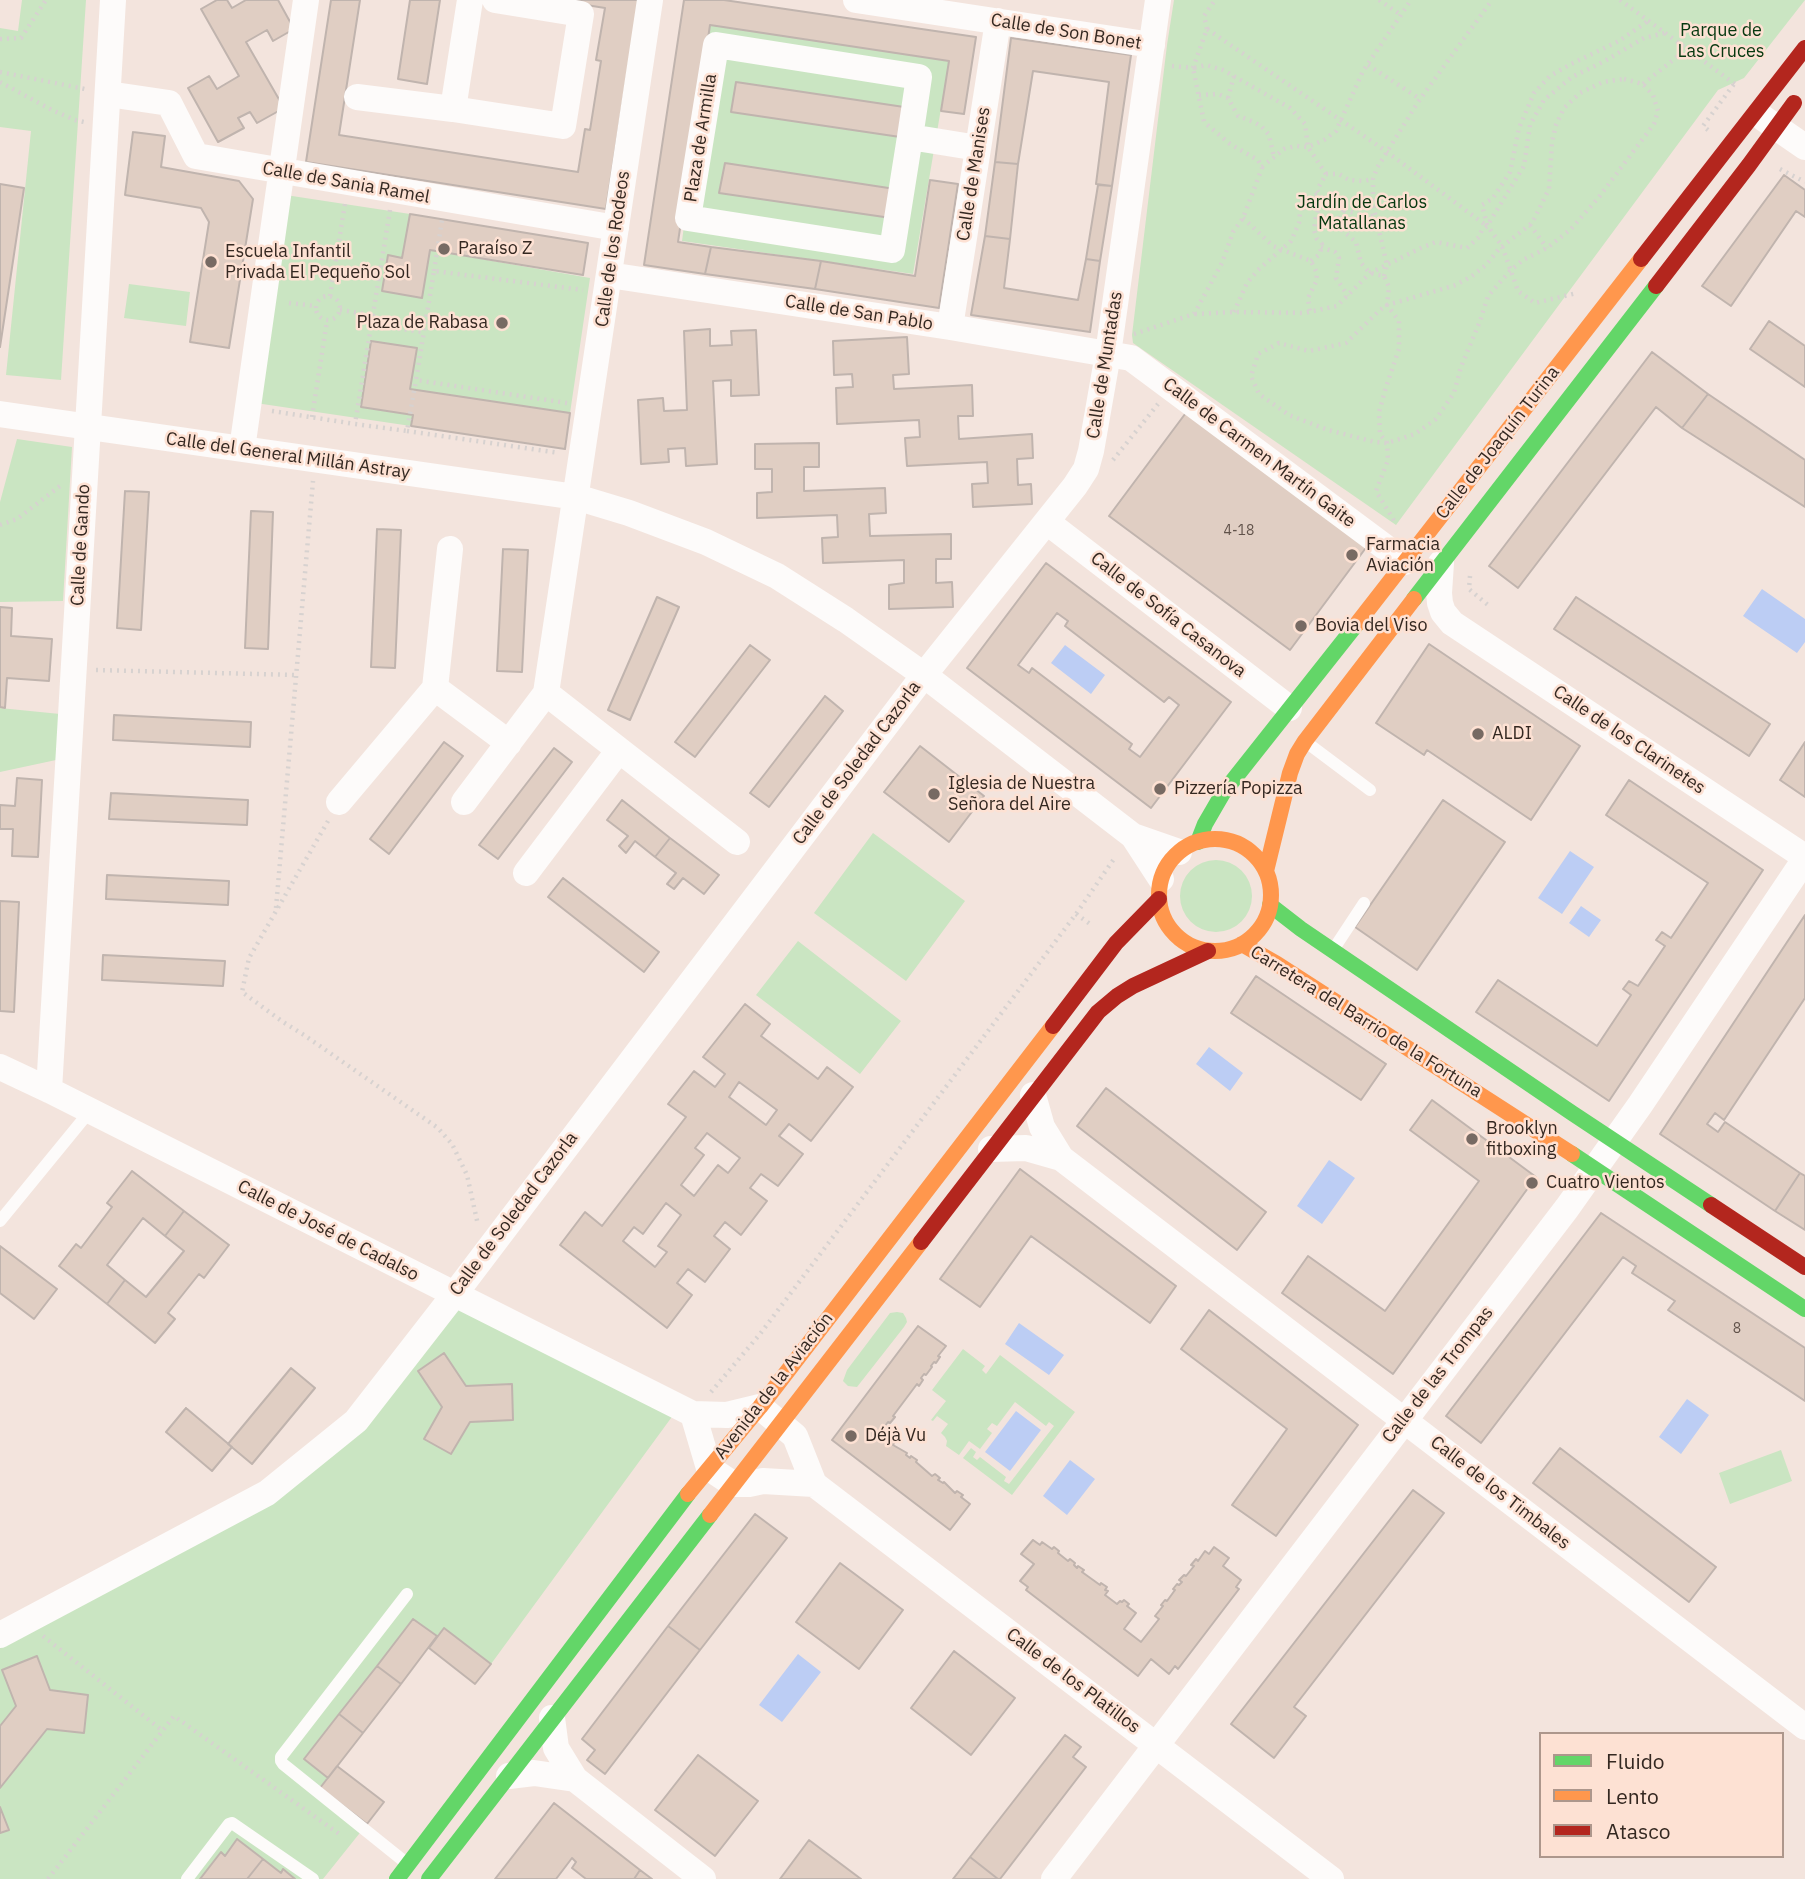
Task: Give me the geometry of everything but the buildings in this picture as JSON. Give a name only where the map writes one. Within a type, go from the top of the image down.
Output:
[{"type":"main road","name":"Calle de Joaquín Turina","points":[[1266,871],[1290,773],[1305,741],[1749,164],[1765,120],[1805,48]]},
{"type":"main road","name":"Calle de Joaquín Turina","points":[[1189,847],[1223,793],[1405,562],[1765,120],[1805,88]]},
{"type":"main road","points":[[1214,839],[1230,841],[1257,858],[1266,871],[1271,894],[1267,917],[1252,937],[1231,949],[1208,951],[1193,947],[1180,939],[1162,914],[1160,889],[1169,864],[1189,847],[1214,839]]},
{"type":"main road","name":"Avenida de la Aviación","points":[[397,1879],[709,1468],[760,1407],[1160,889]]},
{"type":"main road","name":"Carretera del Barrio de la Fortuna","points":[[1270,905],[1332,951],[1805,1267]]},
{"type":"main road","name":"Carretera del Barrio de la Fortuna","points":[[1242,944],[1595,1168],[1805,1310]]},
{"type":"main road","name":"Avenida de la Aviación","points":[[429,1879],[733,1484],[788,1429],[991,1149],[1098,1012],[1116,996],[1133,986],[1208,951]]},
{"type":"street","name":"Calle de Gando","points":[[49,1090],[113,0]]},
{"type":"street","points":[[242,449],[306,0]]},
{"type":"street","points":[[453,109],[470,0]]},
{"type":"street","points":[[357,97],[564,126],[581,13],[495,0]]},
{"type":"street","name":"Calle de los Rodeos","points":[[576,497],[600,283],[616,228],[650,0]]},
{"type":"street","name":"Calle de Son Bonet","points":[[856,0],[920,5],[1158,55]]},
{"type":"street","name":"Calle de Muntadas","points":[[924,675],[1047,522],[1086,469],[1158,55],[1158,0]]},
{"type":"street","name":"Calle de Manises","points":[[950,327],[998,21]]},
{"type":"street","name":"Plaza de Armilla","points":[[716,45],[919,78],[910,137],[892,250],[688,218],[716,45]]},
{"type":"street","name":"Calle de Sania Ramel","points":[[108,94],[169,103],[196,156],[616,228]]},
{"type":"street","points":[[1765,120],[1805,147]]},
{"type":"street","points":[[910,137],[978,148]]},
{"type":"street","name":"Calle de San Pablo","points":[[600,283],[950,327],[1108,354]]},
{"type":"street","name":"Calle de Carmen Martín Gaite","points":[[1108,354],[1131,358],[1405,562]]},
{"type":"street","name":"Calle del General Millán Astray","points":[[0,414],[576,497],[629,513],[706,542],[777,576],[924,675],[1125,846],[1160,889]]},
{"type":"street","points":[[464,802],[546,693],[576,497]]},
{"type":"street","name":"Calle de Sofía Casanova","points":[[1047,522],[1289,708]]},
{"type":"street","points":[[339,802],[435,688],[450,549]]},
{"type":"street","points":[[1441,563],[1440,603],[1452,623]]},
{"type":"street","name":"Calle de los Clarinetes","points":[[1392,627],[1413,619],[1452,623],[1805,858]]},
{"type":"street","name":"Calle de Soledad Cazorla","points":[[0,1635],[267,1493],[356,1420],[924,675]]},
{"type":"street","points":[[435,688],[509,743]]},
{"type":"street","points":[[546,693],[737,842]]},
{"type":"street","points":[[526,873],[619,750]]},
{"type":"street","name":"Calle del General Millán Astray","points":[[1125,846],[1189,847]]},
{"type":"street","name":"Calle de las Trompas","points":[[1054,1879],[1567,1208],[1805,858]]},
{"type":"street","name":"Calle de José de Cadalso","points":[[0,1067],[693,1414],[727,1415],[760,1407]]},
{"type":"street","name":"Calle de los Timbales","points":[[1033,1095],[1042,1127],[1061,1158],[1805,1727]]},
{"type":"street","name":"Calle de los Timbales","points":[[991,1149],[1026,1148],[1061,1158]]},
{"type":"street","points":[[760,1407],[788,1429],[814,1484],[763,1481]]},
{"type":"street","points":[[693,1414],[709,1468],[733,1484],[763,1481],[785,1468],[791,1459],[788,1429]]},
{"type":"street","name":"Calle de los Platillos","points":[[814,1484],[1331,1879]]},
{"type":"street","points":[[552,1718],[556,1748],[575,1779],[703,1879]]},
{"type":"street","points":[[509,1776],[534,1773],[575,1779]]},
{"type":"lane","points":[[1305,741],[1370,790]]},
{"type":"lane","points":[[1332,951],[1364,904]]},
{"type":"lane","points":[[0,1221],[90,1111]]},
{"type":"lane","points":[[407,1594],[281,1756],[281,1760],[408,1864]]},
{"type":"lane","points":[[187,1879],[232,1823],[313,1879]]},
{"type":"path","points":[[0,39],[21,38],[46,0]]},
{"type":"path","points":[[1215,0],[1205,16],[1207,29],[1193,68],[1204,122],[1230,144],[1258,160],[1262,167]]},
{"type":"path","points":[[1379,0],[1401,15]]},
{"type":"path","points":[[1194,314],[1222,262],[1233,232],[1243,218],[1262,167],[1284,149],[1308,147],[1336,131],[1363,71],[1411,0]]},
{"type":"path","points":[[1620,0],[1741,90]]},
{"type":"path","points":[[1396,525],[1376,491],[1388,460],[1387,443],[1380,435],[1379,412],[1399,349],[1399,321],[1387,304],[1389,287],[1384,276],[1387,265],[1373,205],[1373,179],[1386,151],[1489,1]]},
{"type":"path","points":[[1485,223],[1482,205],[1493,198],[1510,172],[1519,128],[1534,93],[1550,76],[1619,41],[1648,21]]},
{"type":"path","points":[[1207,29],[1342,120],[1485,223],[1502,246],[1518,291],[1535,303],[1583,292]]},
{"type":"path","points":[[1132,335],[1194,314],[1310,312],[1337,306],[1370,272],[1436,242],[1467,248],[1479,237],[1485,223],[1524,166],[1530,125],[1544,100],[1572,77],[1644,38],[1665,33]]},
{"type":"path","points":[[1643,84],[1687,49]]},
{"type":"path","points":[[1158,55],[1193,68],[1206,65],[1223,70],[1290,108],[1305,124],[1308,147],[1326,174]]},
{"type":"path","points":[[1368,65],[1420,99]]},
{"type":"path","points":[[0,72],[108,94]]},
{"type":"path","points":[[1228,98],[1234,76]]},
{"type":"path","points":[[1624,79],[1643,84],[1653,95],[1658,111],[1654,124],[1571,229],[1547,248],[1523,260],[1488,296],[1461,366],[1454,393],[1436,419],[1415,434],[1387,443],[1365,440],[1289,415],[1259,394],[1251,376],[1258,354],[1279,344],[1309,351],[1346,343],[1387,304],[1456,285],[1472,276],[1486,265],[1502,246],[1530,225],[1549,189],[1552,142],[1564,108],[1580,93],[1603,82],[1624,79]]},
{"type":"path","points":[[0,82],[75,120],[91,123]]},
{"type":"path","points":[[1199,95],[1218,94],[1228,98],[1238,116],[1254,122],[1269,135],[1274,158]]},
{"type":"path","points":[[1778,168],[1805,182]]},
{"type":"path","points":[[1326,174],[1339,174],[1349,180],[1373,179]]},
{"type":"path","points":[[1322,198],[1317,190],[1326,174]]},
{"type":"path","points":[[1234,312],[1247,283],[1291,241],[1306,200],[1315,195],[1334,202],[1343,210],[1369,217],[1375,215]]},
{"type":"path","points":[[1311,261],[1320,254],[1322,244],[1314,230],[1322,198]]},
{"type":"path","points":[[330,296],[345,201]]},
{"type":"path","points":[[355,424],[390,208]]},
{"type":"path","points":[[1343,210],[1338,219],[1342,230],[1356,242],[1361,262],[1370,272],[1384,276]]},
{"type":"path","points":[[407,431],[442,217]]},
{"type":"path","points":[[1243,218],[1273,247],[1311,261],[1317,273],[1316,282],[1308,298],[1310,312]]},
{"type":"path","points":[[1530,225],[1547,248]]},
{"type":"path","points":[[1321,247],[1335,252],[1339,258],[1336,278],[1348,296]]},
{"type":"path","points":[[434,271],[600,283]]},
{"type":"path","points":[[330,296],[337,300],[340,310],[335,318],[327,321],[319,318],[315,306],[319,299],[330,296]]},
{"type":"path","points":[[289,303],[315,306]]},
{"type":"path","points":[[340,310],[372,314]]},
{"type":"path","points":[[312,417],[327,321]]},
{"type":"path","points":[[370,325],[423,332]]},
{"type":"path","points":[[416,380],[574,404]]},
{"type":"path","points":[[1108,467],[1166,393]]},
{"type":"path","points":[[272,411],[565,454]]},
{"type":"path","points":[[276,912],[315,459]]},
{"type":"path","points":[[0,526],[17,519],[47,498],[74,473],[86,467]]},
{"type":"path","points":[[74,669],[296,675]]},
{"type":"path","points":[[339,802],[249,958],[242,992],[438,1128],[452,1144],[467,1175],[480,1235],[492,1244]]},
{"type":"path","points":[[693,1414],[768,1323],[1125,846]]},
{"type":"path","points":[[43,1636],[163,1731]]},
{"type":"path","points":[[48,1879],[174,1716],[343,1836]]},
{"type":"green space","points":[[22,0],[86,0],[61,380],[6,375],[31,131],[0,127],[0,28],[18,31]]},
{"type":"green space","name":"Jardín de Carlos Matallanas","points":[[1174,0],[1805,0],[1744,78],[1718,90],[1396,525],[1133,343]]},
{"type":"green space","points":[[710,25],[949,61],[913,274],[682,241]]},
{"type":"green space","points":[[279,194],[410,214],[402,258],[388,255],[383,291],[422,297],[430,250],[590,278],[570,413],[410,389],[417,348],[372,341],[362,407],[413,415],[411,426],[249,402]]},
{"type":"green space","points":[[129,284],[190,292],[186,326],[124,318]]},
{"type":"green space","points":[[17,439],[72,447],[63,601],[0,602],[0,502]]},
{"type":"green space","points":[[0,708],[60,714],[56,760],[0,772]]},
{"type":"green space","points":[[873,833],[965,901],[906,981],[814,913]]},
{"type":"green space","points":[[1216,860],[1236,866],[1246,876],[1252,896],[1246,916],[1236,926],[1216,932],[1196,926],[1186,916],[1180,896],[1186,876],[1196,866]]},
{"type":"green space","points":[[798,941],[901,1021],[860,1074],[756,995]]},
{"type":"green space","points":[[454,1295],[674,1414],[491,1664],[444,1628],[437,1636],[413,1619],[305,1759],[328,1778],[367,1824],[323,1879],[295,1879],[283,1870],[281,1873],[238,1840],[225,1856],[221,1853],[200,1879],[0,1879],[0,1643],[272,1499]]},
{"type":"green space","points":[[890,1313],[903,1313],[906,1318],[904,1327],[857,1387],[848,1386],[843,1381],[847,1370]]},
{"type":"green space","points":[[963,1349],[985,1366],[982,1370],[986,1374],[1000,1355],[1075,1412],[1012,1495],[963,1458],[971,1448],[976,1452],[973,1457],[977,1460],[980,1457],[1006,1477],[1004,1481],[1009,1484],[1054,1426],[1049,1422],[1046,1426],[1015,1402],[997,1426],[992,1423],[987,1429],[992,1433],[980,1449],[969,1441],[959,1455],[946,1446],[947,1441],[941,1433],[948,1424],[937,1416],[931,1420],[946,1401],[932,1390]]},
{"type":"green space","points":[[1781,1450],[1792,1481],[1730,1504],[1719,1473]]},
{"type":"water","points":[[1762,589],[1805,619],[1805,642],[1797,653],[1743,616]]},
{"type":"water","points":[[1065,645],[1105,675],[1091,694],[1051,663]]},
{"type":"water","points":[[1570,851],[1594,867],[1562,914],[1538,898]]},
{"type":"water","points":[[1581,906],[1601,920],[1589,937],[1569,923]]},
{"type":"water","points":[[1209,1047],[1243,1073],[1230,1091],[1196,1064]]},
{"type":"water","points":[[1329,1160],[1355,1178],[1322,1224],[1297,1206]]},
{"type":"water","points":[[1019,1323],[1064,1355],[1049,1375],[1005,1344]]},
{"type":"water","points":[[1687,1399],[1709,1415],[1681,1454],[1659,1437]]},
{"type":"water","points":[[1016,1411],[1041,1430],[1010,1471],[985,1452]]},
{"type":"water","points":[[1070,1460],[1095,1479],[1067,1515],[1043,1496]]},
{"type":"water","points":[[798,1654],[821,1672],[782,1722],[759,1705]]},
{"type":"traffic: fast","points":[[1414,599],[1656,286]]},
{"type":"traffic: fast","points":[[1198,842],[1223,793],[1356,625]]},
{"type":"traffic: fast","points":[[1270,905],[1301,929],[1711,1205]]},
{"type":"traffic: fast","points":[[1572,1154],[1805,1309]]},
{"type":"traffic: fast","points":[[397,1879],[688,1494]]},
{"type":"traffic: fast","points":[[429,1879],[710,1515]]},
{"type":"traffic: slow","points":[[1356,625],[1641,259]]},
{"type":"traffic: slow","points":[[1266,871],[1297,754],[1414,599]]},
{"type":"traffic: slow","points":[[1215,839],[1236,843],[1254,856],[1267,874],[1271,895],[1267,916],[1254,934],[1236,947],[1215,951],[1194,947],[1176,934],[1163,916],[1159,895],[1163,874],[1176,856],[1194,843],[1215,839]]},
{"type":"traffic: slow","points":[[1242,944],[1572,1154]]},
{"type":"traffic: slow","points":[[688,1494],[760,1407],[1053,1026]]},
{"type":"traffic: slow","points":[[710,1515],[921,1242]]},
{"type":"traffic: jam","points":[[1641,259],[1805,48]]},
{"type":"traffic: jam","points":[[1656,286],[1794,103]]},
{"type":"traffic: jam","points":[[1053,1026],[1116,943],[1159,899]]},
{"type":"traffic: jam","points":[[921,1242],[1098,1012],[1133,986],[1208,951]]},
{"type":"traffic: jam","points":[[1711,1205],[1805,1267]]},
{"type":"place","name":"Paraíso Z","points":[[444,249]]},
{"type":"place","name":"Escuela Infantil Privada El Pequeño Sol","points":[[211,262]]},
{"type":"place","name":"Plaza de Rabasa","points":[[502,323]]},
{"type":"place","name":"Farmacia Aviación","points":[[1352,555]]},
{"type":"place","name":"Bovia del Viso","points":[[1301,626]]},
{"type":"place","name":"ALDI","points":[[1478,734]]},
{"type":"place","name":"Pizzería Popizza","points":[[1160,789]]},
{"type":"place","name":"Iglesia de Nuestra Señora del Aire","points":[[934,794]]},
{"type":"place","name":"Brooklyn fitboxing","points":[[1472,1139]]},
{"type":"place","name":"Cuatro Vientos","points":[[1532,1183]]},
{"type":"place","name":"Déjà Vu","points":[[851,1436]]},
{"type":"park label","name":"Parque de Las Cruces","points":[[1721,41]]}]
